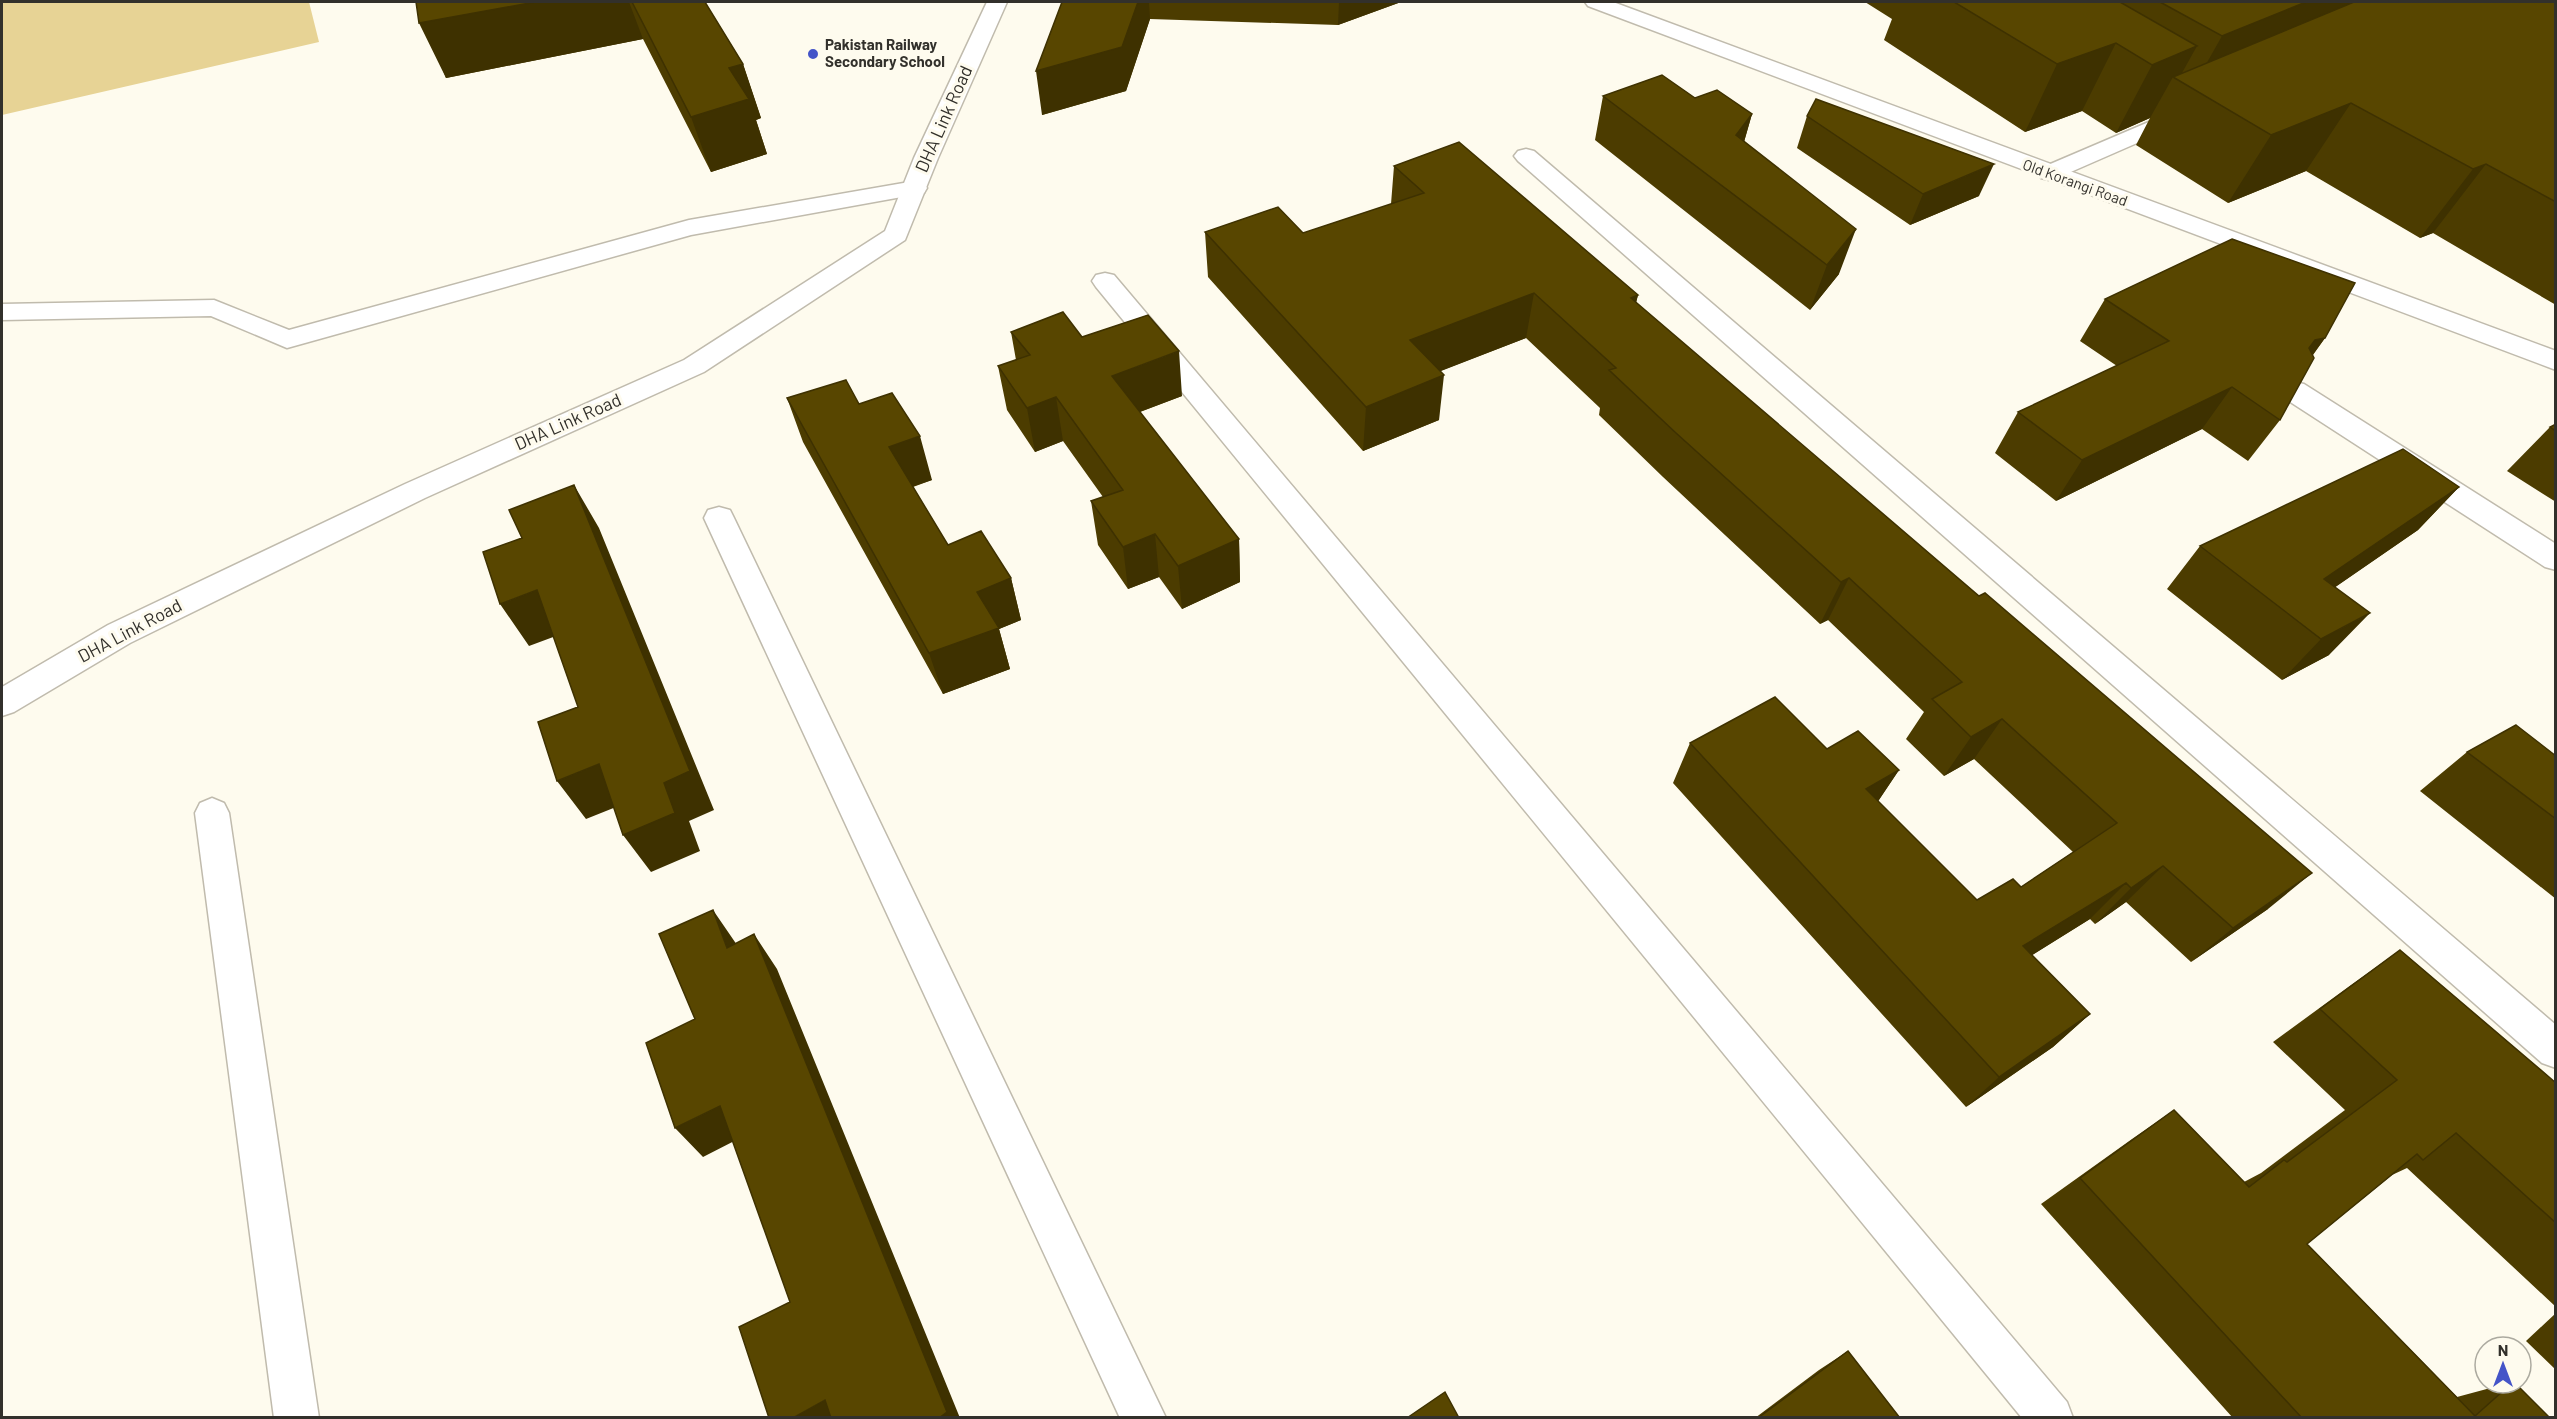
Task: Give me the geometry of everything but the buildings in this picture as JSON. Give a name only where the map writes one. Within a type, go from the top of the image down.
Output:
[{"type":"street","name":"DHA Link Road","points":[[2,703],[119,634],[415,491],[694,366],[896,235],[926,158],[997,2]]},
{"type":"street","name":"Old Korangi Road","points":[[1595,2],[2049,174],[2556,362]]},
{"type":"street","points":[[2162,102],[2182,115]]},
{"type":"street","points":[[2049,174],[2204,105]]},
{"type":"street","points":[[1526,156],[2556,1050]]},
{"type":"street","points":[[2,312],[214,308],[287,339],[689,228],[915,188]]},
{"type":"street","points":[[1105,281],[2051,1418]]},
{"type":"street","points":[[2294,391],[2556,559]]},
{"type":"street","points":[[719,518],[1144,1418]]},
{"type":"street","points":[[212,813],[297,1418]]},
{"type":"shaded area","points":[[2,2],[309,2],[319,42],[2,115]]},
{"type":"place","name":"Pakistan Railway Secondary School","points":[[813,54]]}]
